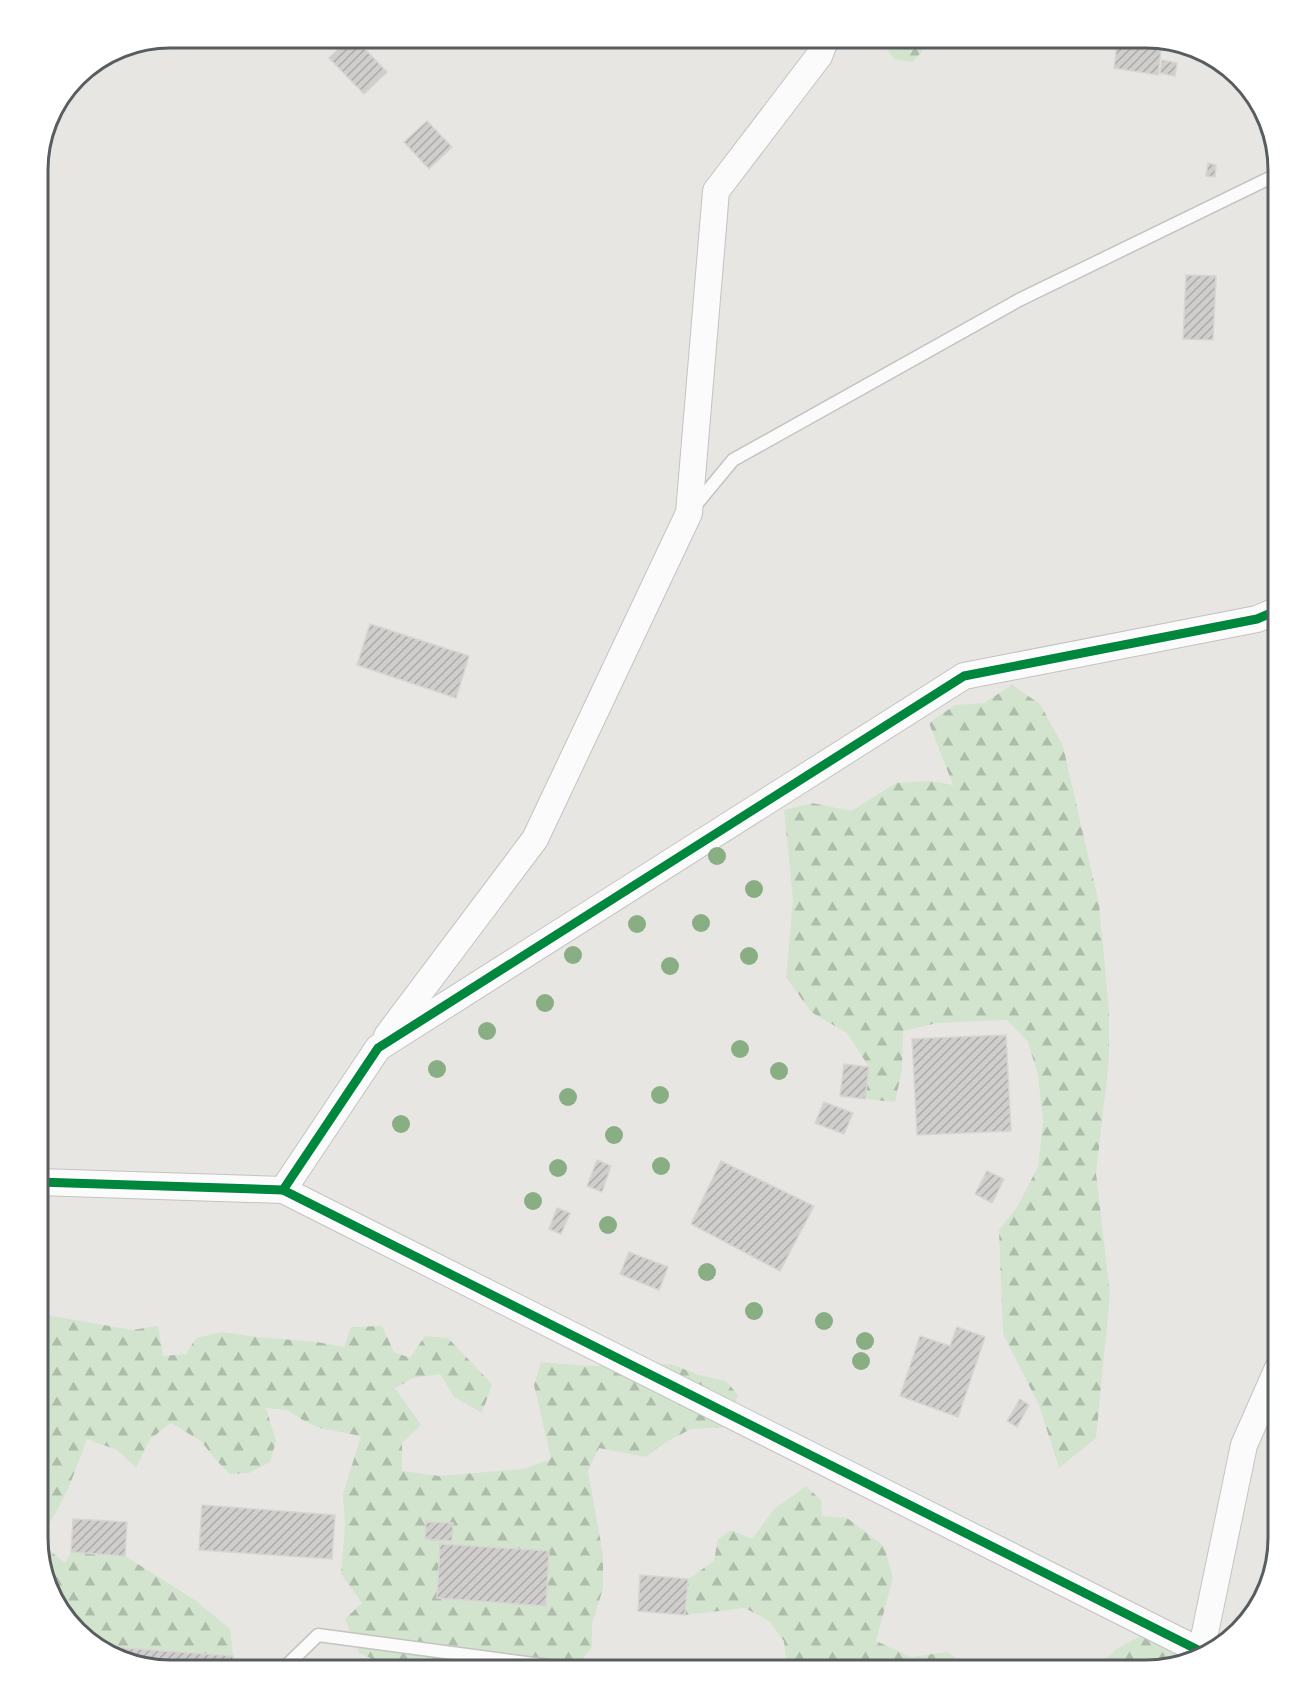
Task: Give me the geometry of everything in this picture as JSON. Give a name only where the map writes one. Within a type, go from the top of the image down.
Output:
[{"type":"street","points":[[283,1190],[378,1048],[535,839],[689,513],[716,191],[819,57],[822,48]]},
{"type":"street","points":[[378,1048],[964,676],[1257,619],[1268,614]]},
{"type":"street","points":[[48,1182],[283,1190],[1196,1649]]},
{"type":"street","points":[[1204,1644],[1244,1445],[1268,1391]]},
{"type":"lane","points":[[689,513],[733,460],[1019,300],[1268,179]]},
{"type":"lane","points":[[293,1660],[318,1635],[499,1660]]},
{"type":"green space","points":[[886,48],[922,48],[922,52],[912,62],[894,59]]},
{"type":"green space","points":[[1012,685],[1040,704],[1063,746],[1099,904],[1109,1010],[1109,1061],[1096,1173],[1110,1294],[1096,1438],[1059,1468],[1039,1405],[1003,1334],[999,1230],[1017,1207],[1038,1167],[1043,1122],[1038,1075],[1028,1042],[1007,1020],[937,1023],[903,1031],[902,1070],[895,1102],[865,1099],[869,1067],[847,1033],[811,1012],[786,977],[793,900],[784,810],[812,803],[851,811],[896,783],[930,781],[953,785],[929,723],[955,705],[984,703]]},
{"type":"green space","points":[[48,1315],[132,1330],[158,1326],[163,1356],[186,1354],[196,1338],[222,1332],[344,1347],[351,1327],[382,1326],[394,1352],[410,1358],[425,1336],[448,1338],[492,1384],[482,1413],[454,1397],[440,1374],[413,1378],[395,1388],[421,1425],[402,1443],[402,1471],[439,1476],[523,1469],[551,1459],[534,1385],[541,1362],[590,1366],[671,1364],[699,1375],[726,1381],[738,1395],[729,1427],[691,1429],[668,1441],[646,1457],[599,1448],[588,1470],[603,1555],[603,1588],[592,1624],[592,1647],[582,1660],[375,1660],[359,1653],[345,1619],[362,1603],[341,1574],[345,1526],[343,1494],[361,1436],[320,1428],[287,1410],[266,1408],[276,1441],[270,1462],[249,1473],[230,1474],[201,1441],[171,1423],[150,1439],[136,1468],[117,1450],[87,1439],[61,1503],[48,1525]]},
{"type":"green space","points":[[806,1486],[821,1500],[822,1516],[847,1518],[884,1546],[893,1578],[876,1641],[911,1657],[947,1652],[959,1660],[786,1660],[784,1641],[769,1621],[745,1608],[685,1615],[688,1579],[714,1561],[718,1539],[731,1530],[752,1539],[774,1509]]},
{"type":"green space","points":[[49,1550],[65,1563],[71,1552],[125,1556],[195,1600],[230,1629],[233,1656],[117,1647],[102,1639],[78,1618],[69,1606],[54,1577]]},
{"type":"green space","points":[[1155,1628],[1196,1649],[1170,1658],[1154,1660],[1104,1660],[1118,1648]]},
{"type":"building","points":[[340,48],[364,48],[387,72],[364,94],[329,58]]},
{"type":"building","points":[[1116,48],[1161,50],[1158,75],[1114,68]]},
{"type":"building","points":[[1162,60],[1177,63],[1175,76],[1160,73]]},
{"type":"building","points":[[427,121],[452,147],[429,169],[404,142]]},
{"type":"building","points":[[1208,163],[1216,165],[1215,177],[1206,176]]},
{"type":"building","points":[[1186,275],[1216,276],[1213,340],[1183,339]]},
{"type":"building","points":[[370,624],[469,656],[456,698],[357,665]]},
{"type":"building","points":[[1006,1035],[1011,1131],[917,1135],[912,1039]]},
{"type":"building","points":[[844,1064],[869,1067],[865,1099],[840,1096]]},
{"type":"building","points":[[824,1102],[853,1113],[844,1134],[815,1123]]},
{"type":"building","points":[[597,1160],[611,1166],[602,1192],[587,1186]]},
{"type":"building","points":[[721,1161],[814,1206],[780,1271],[691,1224]]},
{"type":"building","points":[[987,1171],[1004,1179],[992,1203],[975,1194]]},
{"type":"building","points":[[557,1208],[570,1213],[561,1234],[549,1229]]},
{"type":"building","points":[[629,1252],[668,1267],[659,1290],[620,1274]]},
{"type":"building","points":[[957,1327],[985,1337],[958,1417],[900,1396],[920,1336],[950,1346]]},
{"type":"building","points":[[1020,1399],[1029,1405],[1017,1427],[1007,1421]]},
{"type":"building","points":[[202,1505],[335,1515],[332,1559],[199,1550]]},
{"type":"building","points":[[73,1519],[127,1522],[125,1556],[71,1552]]},
{"type":"building","points":[[426,1522],[453,1523],[452,1541],[425,1539]]},
{"type":"building","points":[[440,1544],[549,1551],[546,1606],[437,1598]]},
{"type":"building","points":[[640,1575],[688,1579],[685,1615],[638,1611]]},
{"type":"building","points":[[117,1647],[233,1656],[233,1660],[162,1660],[131,1654]]},
{"type":"cycle path","points":[[283,1190],[378,1048],[964,676],[1257,619],[1268,614]]},
{"type":"cycle path","points":[[48,1182],[283,1190],[1196,1649]]}]
